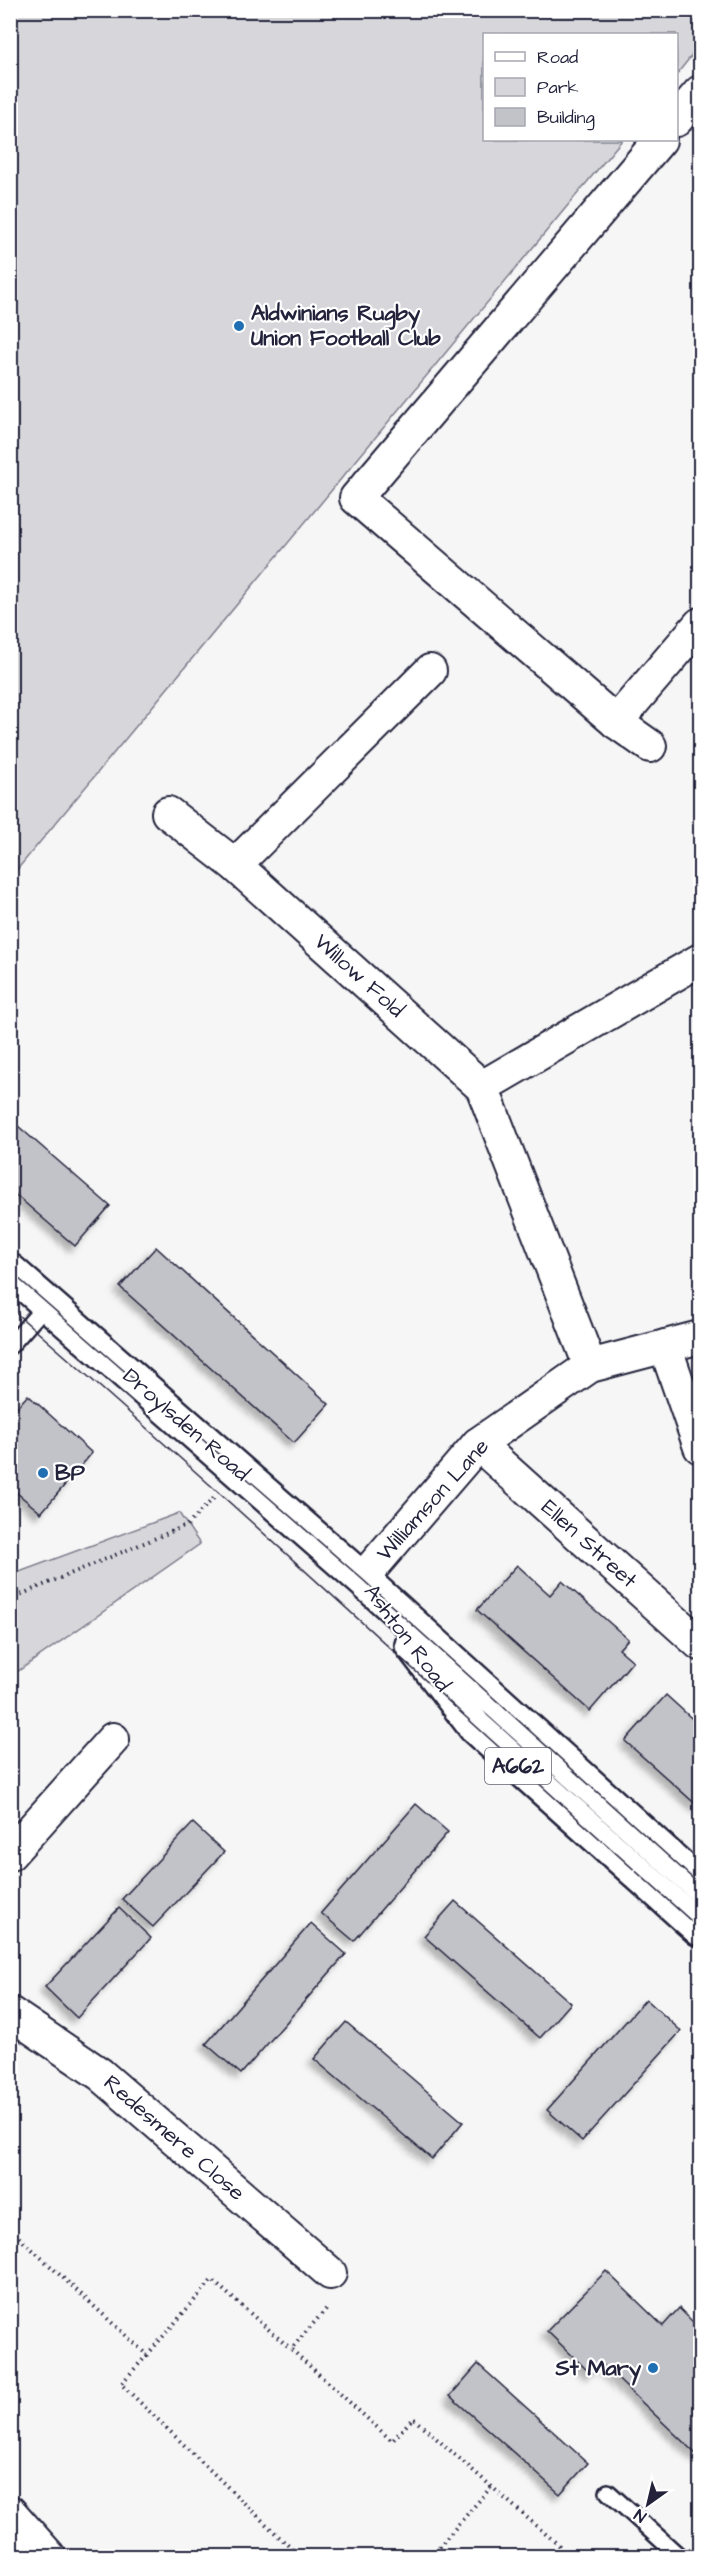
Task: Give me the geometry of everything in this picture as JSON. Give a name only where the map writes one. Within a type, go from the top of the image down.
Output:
[{"type":"main road","name":"Droylsden Road","points":[[10,1271],[362,1579]]},
{"type":"main road","name":"Ashton Road","points":[[362,1579],[700,1885]]},
{"type":"main road","name":"Ashton Road","points":[[362,1579],[475,1727],[700,1929]]},
{"type":"street","points":[[678,118],[700,92]]},
{"type":"street","points":[[650,746],[616,722],[357,498],[659,141]]},
{"type":"street","points":[[616,722],[700,624]]},
{"type":"street","points":[[236,865],[430,671]]},
{"type":"street","name":"Willow Fold","points":[[168,813],[236,865],[482,1087],[590,1366]]},
{"type":"street","points":[[482,1087],[700,960]]},
{"type":"street","name":"Williamson Lane","points":[[362,1579],[478,1444],[590,1366],[700,1337]]},
{"type":"street","points":[[665,1346],[700,1447]]},
{"type":"street","name":"Ellen Street","points":[[478,1444],[700,1644]]},
{"type":"street","points":[[10,1854],[113,1739]]},
{"type":"street","name":"Redesmere Close","points":[[10,2013],[100,2074],[330,2273]]},
{"type":"street","points":[[10,2512],[49,2556]]},
{"type":"lane","points":[[10,1346],[47,1304]]},
{"type":"lane","points":[[608,2492],[679,2556]]},
{"type":"path","points":[[10,1599],[187,1526],[239,1472]]},
{"type":"path","points":[[10,2229],[147,2355]]},
{"type":"path","points":[[291,2349],[345,2287],[330,2273]]},
{"type":"path","points":[[299,2556],[121,2384],[212,2280],[392,2441],[413,2418],[571,2556]]},
{"type":"path","points":[[430,2556],[491,2486]]},
{"type":"green space","name":"Aldwinians Rugby Union Football Club","points":[[11,10],[700,11],[700,45],[678,73],[678,33],[483,33],[483,141],[621,141],[11,877]]},
{"type":"green space","points":[[179,1513],[200,1544],[11,1676],[11,1575]]},
{"type":"building","points":[[10,1119],[110,1206],[75,1246],[10,1190]]},
{"type":"building","points":[[156,1247],[329,1404],[294,1443],[120,1287]]},
{"type":"building","name":"BP","points":[[28,1395],[92,1453],[41,1513],[17,1493],[10,1501],[10,1415]]},
{"type":"building","points":[[517,1565],[550,1595],[562,1581],[628,1639],[619,1649],[633,1661],[590,1711],[477,1610]]},
{"type":"building","points":[[666,1695],[700,1726],[700,1808],[625,1741]]},
{"type":"building","points":[[416,1804],[448,1832],[354,1941],[321,1913]]},
{"type":"building","points":[[193,1823],[224,1852],[153,1927],[122,1899]]},
{"type":"building","points":[[455,1901],[571,2003],[540,2038],[424,1936]]},
{"type":"building","points":[[119,1908],[151,1938],[77,2018],[45,1987]]},
{"type":"building","points":[[311,1923],[346,1954],[241,2074],[206,2044]]},
{"type":"building","points":[[646,1999],[681,2031],[582,2141],[547,2110]]},
{"type":"building","points":[[346,2022],[463,2122],[432,2159],[314,2059]]},
{"type":"building","name":"St Mary","points":[[606,2271],[663,2326],[679,2308],[700,2329],[700,2458],[601,2363],[591,2374],[547,2331]]},
{"type":"building","points":[[478,2364],[588,2463],[560,2494],[450,2396]]},
{"type":"tram line","points":[[10,1271],[362,1579],[700,1885]]},
{"type":"tram line","points":[[10,1308],[271,1539],[700,1929]]},
{"type":"place","name":"Aldwinians Rugby Union Football Club","points":[[239,326]]},
{"type":"place","name":"BP","points":[[43,1473]]},
{"type":"place","name":"St Mary","points":[[653,2368]]}]
